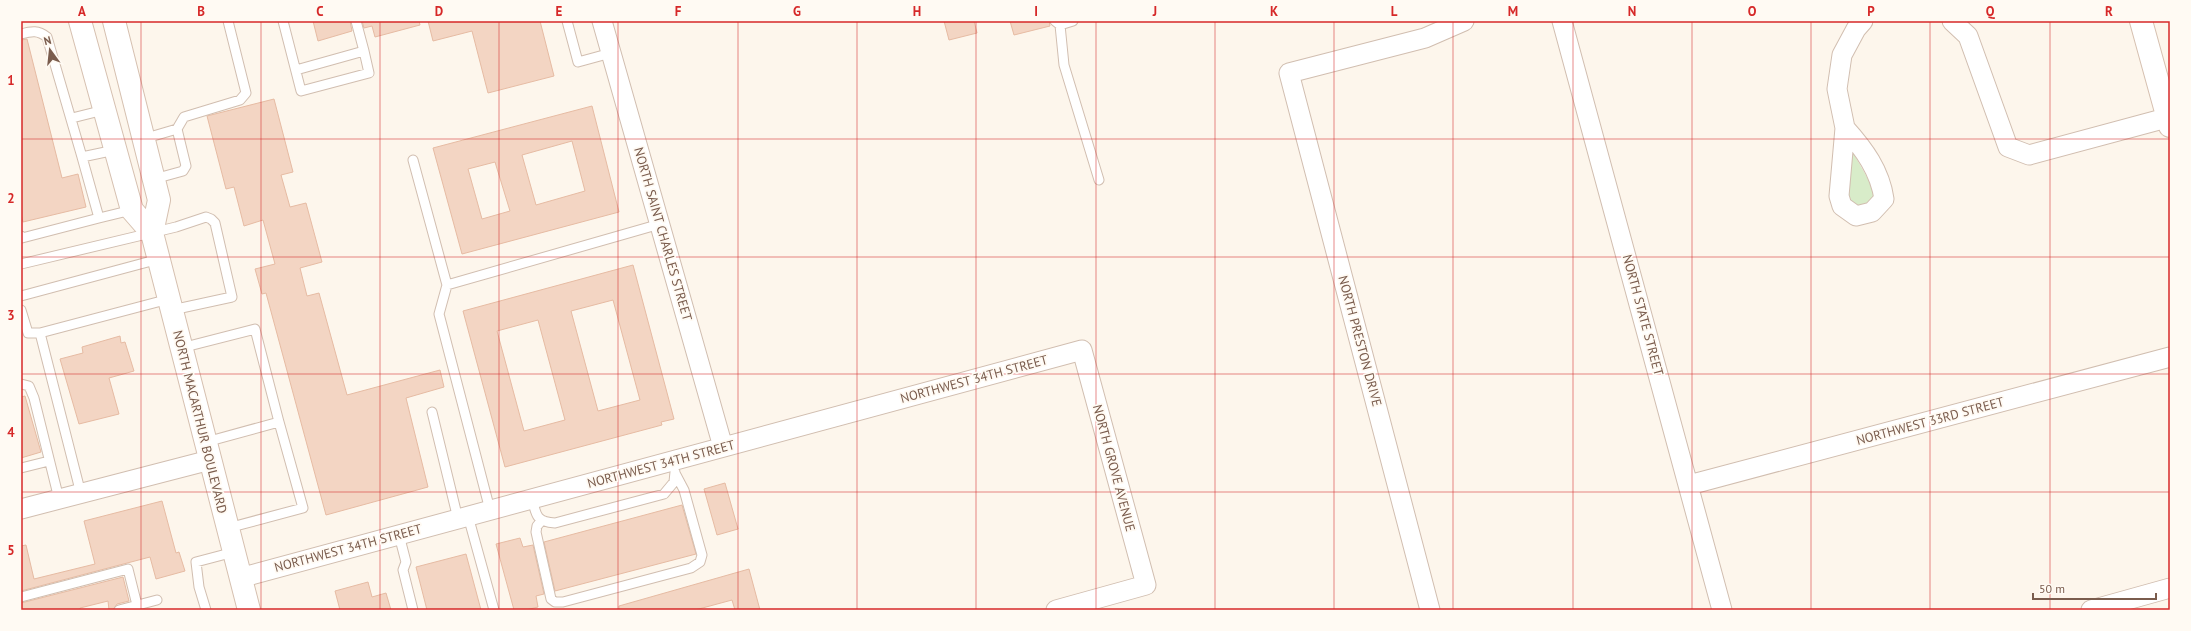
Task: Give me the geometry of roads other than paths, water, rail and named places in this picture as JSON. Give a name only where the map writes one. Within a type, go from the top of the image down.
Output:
[{"type":"main road","name":"NORTH MACARTHUR BOULEVARD","points":[[80,21],[132,210],[152,233]]},
{"type":"main road","name":"NORTH MACARTHUR BOULEVARD","points":[[114,21],[159,200],[152,233],[249,610]]},
{"type":"main road","points":[[2141,21],[2169,120]]},
{"type":"street","name":"NORTH SAINT CHARLES STREET","points":[[602,21],[723,447]]},
{"type":"street","name":"NORTH PRESTON DRIVE","points":[[1430,610],[1289,73],[1425,38],[1464,21]]},
{"type":"street","name":"NORTH STATE STREET","points":[[1562,21],[1690,485],[1722,610]]},
{"type":"street","points":[[1845,128],[1837,89],[1842,55],[1856,29],[1863,21]]},
{"type":"street","points":[[1952,21],[1968,36],[2008,148],[2029,155],[2169,120]]},
{"type":"street","name":"NORTHWEST 34TH STREET","points":[[240,578],[532,498],[673,467],[723,447],[1082,350]]},
{"type":"street","name":"NORTH GROVE AVENUE","points":[[1056,610],[1146,586],[1082,350]]},
{"type":"street","name":"NORTHWEST 33RD STREET","points":[[1690,485],[2170,357]]},
{"type":"street","points":[[21,509],[81,494],[208,451]]},
{"type":"street","points":[[2091,610],[2170,588]]},
{"type":"lane","points":[[154,179],[183,171],[186,166],[177,129],[184,116],[240,100],[246,93],[228,21]]},
{"type":"lane","points":[[283,21],[301,91],[369,73],[356,21]]},
{"type":"lane","points":[[567,21],[578,62],[611,53]]},
{"type":"lane","points":[[1073,21],[1058,23],[1064,65],[1099,180]]},
{"type":"lane","points":[[21,34],[34,31],[42,33],[47,37],[72,118],[99,218]]},
{"type":"lane","points":[[296,70],[364,51]]},
{"type":"lane","points":[[72,118],[104,110]]},
{"type":"lane","points":[[144,139],[177,129]]},
{"type":"lane","points":[[82,157],[115,150]]},
{"type":"lane","points":[[413,160],[447,285],[439,314],[490,510]]},
{"type":"lane","points":[[21,236],[22,238],[132,210]]},
{"type":"lane","points":[[21,264],[152,233],[206,217],[215,223],[232,297],[170,304],[40,333],[28,333],[21,310]]},
{"type":"lane","points":[[447,285],[660,224]]},
{"type":"lane","points":[[21,296],[158,259]]},
{"type":"lane","points":[[181,348],[255,330],[303,508],[228,528]]},
{"type":"lane","points":[[40,333],[81,494]]},
{"type":"lane","points":[[21,384],[28,386],[34,398],[59,499]]},
{"type":"lane","points":[[432,412],[463,517],[494,610]]},
{"type":"lane","points":[[208,451],[279,422]]},
{"type":"lane","points":[[21,468],[49,461]]},
{"type":"lane","points":[[542,520],[537,526],[536,532],[551,599],[555,602],[563,602],[691,568],[700,562],[702,555],[684,490],[673,467]]},
{"type":"lane","points":[[532,498],[536,514],[542,520],[555,523],[664,494],[674,482],[673,467]]},
{"type":"lane","points":[[398,535],[406,562],[403,570],[414,610]]},
{"type":"lane","points":[[206,610],[199,587],[196,562],[234,552]]},
{"type":"lane","points":[[21,597],[128,569],[137,605]]},
{"type":"lane","points":[[118,610],[157,600]]}]
